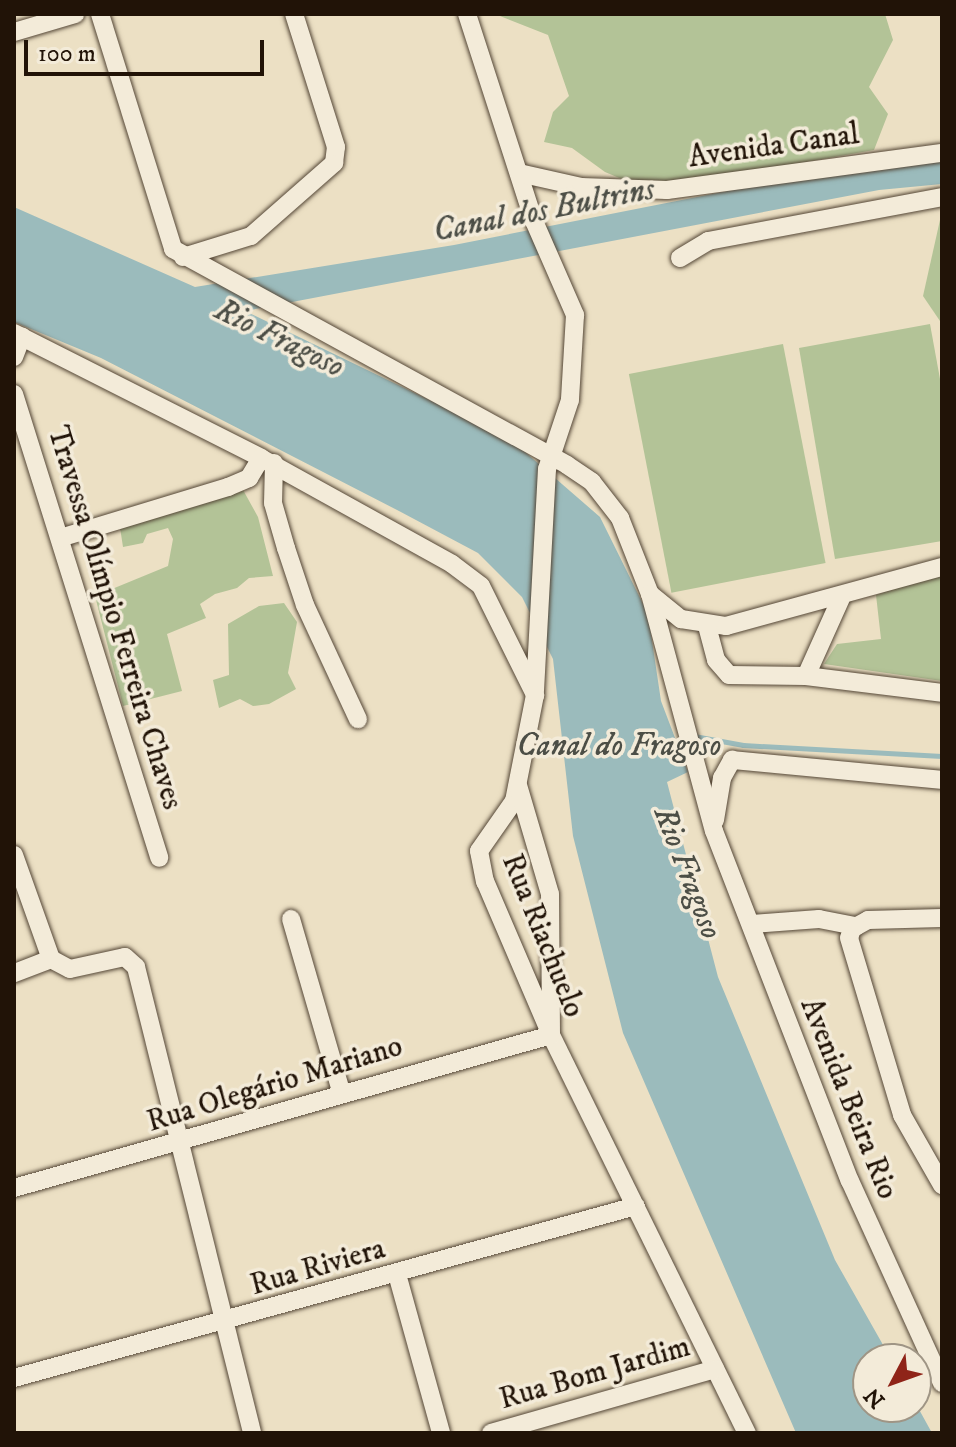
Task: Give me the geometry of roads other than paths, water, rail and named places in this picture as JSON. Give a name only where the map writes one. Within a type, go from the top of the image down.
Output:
[{"type":"street","points":[[14,32],[75,14]]},
{"type":"street","points":[[100,14],[153,175],[166,238],[183,257],[251,236],[334,163],[336,147],[294,14]]},
{"type":"street","points":[[467,14],[534,221],[575,315],[570,400],[548,464],[535,695]]},
{"type":"street","name":"Avenida Canal","points":[[519,173],[581,187],[667,190],[942,153]]},
{"type":"street","points":[[680,258],[708,241],[942,197]]},
{"type":"street","name":"Avenida Beira Rio","points":[[183,257],[548,464],[583,475],[605,498],[637,553],[714,831],[875,1242],[942,1383]]},
{"type":"street","points":[[14,357],[18,335],[268,460],[469,575],[492,606],[535,695]]},
{"type":"street","name":"Travessa Olímpio Ferreira Chaves","points":[[14,394],[159,858]]},
{"type":"street","points":[[60,538],[228,487],[249,478],[268,460]]},
{"type":"street","points":[[268,460],[273,503],[305,605],[358,719]]},
{"type":"street","points":[[650,594],[681,619],[707,626],[742,623],[841,598],[942,567]]},
{"type":"street","points":[[806,676],[841,598]]},
{"type":"street","points":[[707,626],[726,673],[806,676],[942,693]]},
{"type":"street","name":"Rua Riachuelo","points":[[535,695],[512,806],[478,855],[551,1035],[747,1433]]},
{"type":"street","points":[[714,831],[722,778],[732,760],[942,780]]},
{"type":"street","points":[[518,785],[550,894],[551,1035]]},
{"type":"street","points":[[14,855],[51,959],[70,969],[126,958],[138,971],[178,1144],[252,1433]]},
{"type":"street","points":[[752,924],[819,919],[856,926],[889,917],[942,918]]},
{"type":"street","points":[[291,919],[341,1091]]},
{"type":"street","points":[[856,926],[850,932],[850,946],[879,1026],[896,1099],[942,1185]]},
{"type":"street","points":[[14,973],[51,959]]},
{"type":"street","name":"Rua Olegário Mariano","points":[[14,1188],[178,1144],[341,1091],[551,1035]]},
{"type":"street","name":"Rua Riviera","points":[[14,1378],[225,1324],[636,1206]]},
{"type":"street","points":[[397,1274],[441,1433]]},
{"type":"street","name":"Rua Bom Jardim","points":[[491,1433],[715,1369]]},
{"type":"water","name":"Canal do Fragoso","points":[[942,157],[942,184],[879,190],[245,311],[510,439],[600,517],[648,614],[661,701],[688,772],[667,782],[718,977],[835,1260],[882,1343],[852,1343],[852,1423],[926,1423],[932,1433],[796,1433],[623,1033],[573,836],[553,659],[522,597],[478,553],[101,358],[14,322],[14,207],[195,287],[454,245],[839,169]]},
{"type":"waterway","points":[[694,736],[743,745],[942,756]]},
{"type":"water label","name":"Canal dos Bultrins","points":[[544,211]]},
{"type":"water label","name":"Rio Fragoso","points":[[279,339]]},
{"type":"water label","name":"Rio Fragoso","points":[[687,873]]}]
